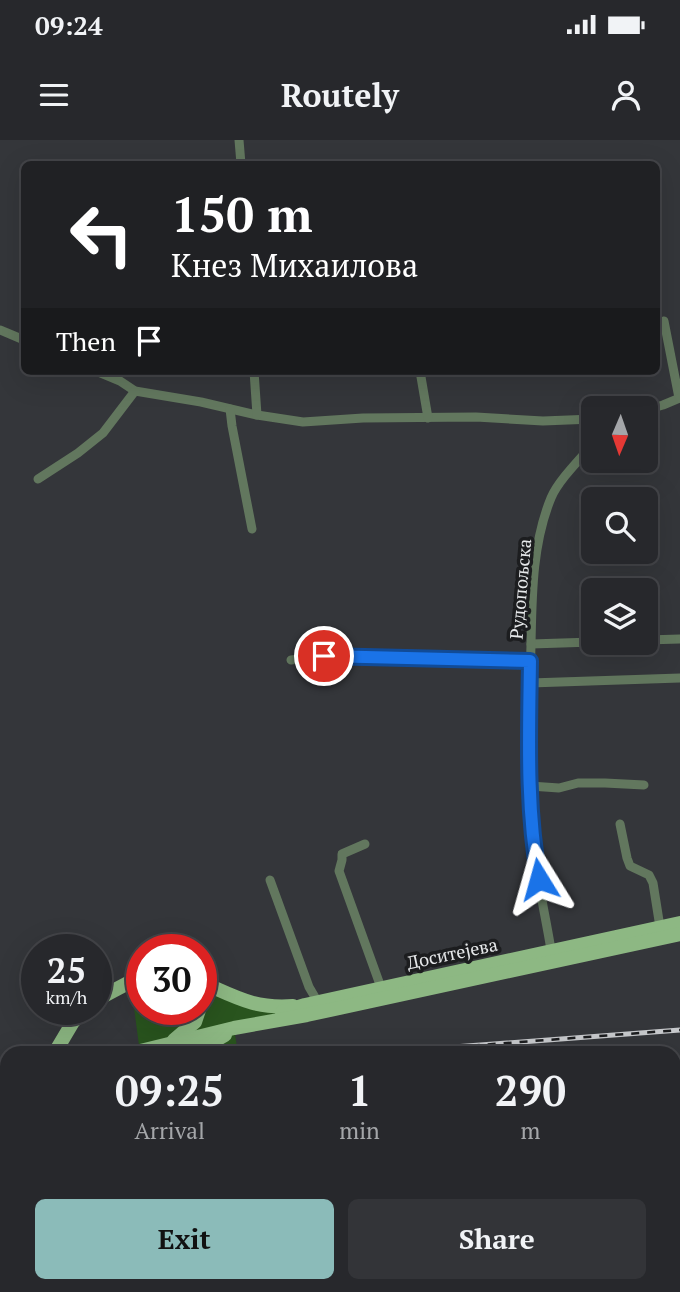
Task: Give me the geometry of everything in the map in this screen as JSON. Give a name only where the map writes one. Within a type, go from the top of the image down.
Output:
[{"type":"main road","name":"Доситејева","points":[[552,956],[680,923]]},
{"type":"main road","name":"Доситејева","points":[[182,1046],[234,1028],[316,1006],[552,956],[680,934]]},
{"type":"main road","points":[[217,989],[255,1005],[316,1006]]},
{"type":"main road","points":[[59,1046],[71,1025]]},
{"type":"main road","points":[[175,1046],[192,1025]]},
{"type":"street","points":[[239,140],[241,161]]},
{"type":"street","points":[[658,406],[679,398],[677,370],[664,321]]},
{"type":"street","points":[[0,330],[21,340]]},
{"type":"street","points":[[107,375],[135,391],[303,422],[363,418],[581,419]]},
{"type":"street","points":[[254,375],[257,415]]},
{"type":"street","points":[[421,375],[428,418]]},
{"type":"street","points":[[38,479],[79,453],[103,433],[135,391]]},
{"type":"street","points":[[230,409],[252,529]]},
{"type":"street","name":"Рудопољска","points":[[552,956],[535,858],[530,786],[532,598],[539,542],[552,496],[581,457]]},
{"type":"street","points":[[658,640],[680,639]]},
{"type":"street","points":[[531,644],[581,642]]},
{"type":"street","points":[[291,660],[324,656],[530,661]]},
{"type":"street","points":[[530,684],[680,678]]},
{"type":"street","points":[[530,786],[559,788],[578,783],[644,785]]},
{"type":"street","points":[[620,824],[630,866],[649,875],[653,883],[660,927]]},
{"type":"street","points":[[365,844],[342,854],[338,871],[383,993]]},
{"type":"street","points":[[270,880],[316,1006]]},
{"type":"green space","points":[[217,989],[241,1000],[305,1005],[234,1028],[237,1046],[139,1046],[136,1025],[217,1025]]},
{"type":"railway","points":[[467,1046],[680,1030]]},
{"type":"route","points":[[324,656],[530,661],[530,786],[539,879]]}]
